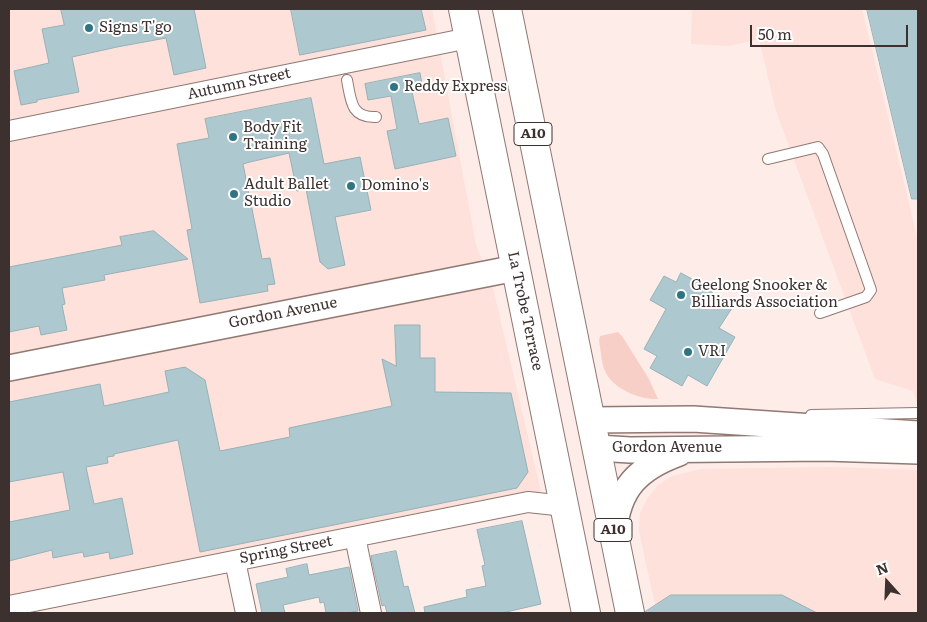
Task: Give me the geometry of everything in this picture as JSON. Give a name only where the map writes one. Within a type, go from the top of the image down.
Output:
[{"type":"highway","name":"La Trobe Terrace","points":[[463,9],[586,613]]},
{"type":"highway","name":"A10","points":[[507,9],[630,613]]},
{"type":"highway","name":"Gordon Avenue","points":[[516,268],[558,260]]},
{"type":"highway","points":[[552,444],[591,420]]},
{"type":"highway","name":"Gordon Avenue","points":[[552,444],[597,448]]},
{"type":"street","name":"Autumn Street","points":[[9,131],[469,38]]},
{"type":"street","name":"Gordon Avenue","points":[[9,368],[516,268]]},
{"type":"street","name":"Gordon Avenue","points":[[591,420],[693,419],[913,440]]},
{"type":"street","name":"Gordon Avenue","points":[[597,448],[630,450],[779,447],[913,440]]},
{"type":"street","points":[[614,534],[618,506],[633,479],[643,470],[671,456],[700,448]]},
{"type":"street","name":"Spring Street","points":[[9,606],[528,502],[565,506]]},
{"type":"street","points":[[355,536],[372,613]]},
{"type":"street","points":[[235,561],[246,613]]},
{"type":"lane","points":[[347,80],[352,104],[356,111],[364,116],[376,116]]},
{"type":"lane","points":[[768,159],[818,147],[872,290],[866,297],[820,313]]},
{"type":"lane","name":"Gordon Avenue","points":[[693,419],[918,413]]},
{"type":"shaded area","points":[[9,9],[432,9],[476,245],[492,284],[542,496],[9,597]]},
{"type":"shaded area","points":[[692,9],[862,9],[918,241],[918,405],[913,391],[875,379],[776,111],[759,39],[729,46],[691,44]]},
{"type":"shaded area","points":[[618,332],[649,379],[658,399],[643,398],[628,392],[614,383],[605,371],[599,341],[600,336]]},
{"type":"shaded area","points":[[831,467],[918,470],[918,613],[657,613],[639,531],[640,513],[647,499],[658,485],[672,476],[701,469]]},
{"type":"building","points":[[61,9],[194,9],[206,68],[174,75],[166,38],[117,47],[72,57],[79,92],[21,105],[14,71],[49,63],[42,29],[64,25]]},
{"type":"building","points":[[291,9],[421,9],[426,30],[300,55]]},
{"type":"building","points":[[867,9],[918,9],[918,199],[912,199]]},
{"type":"building","points":[[420,73],[423,90],[412,92],[419,124],[448,118],[456,156],[395,169],[387,131],[397,129],[391,96],[368,100],[365,84]]},
{"type":"building","points":[[311,98],[324,164],[360,157],[371,210],[335,217],[345,265],[328,269],[320,262],[306,189],[297,191],[289,153],[250,162],[243,164],[262,259],[270,258],[275,284],[267,285],[268,291],[200,303],[187,230],[192,229],[177,144],[209,138],[205,119]]},
{"type":"building","points":[[154,231],[188,259],[104,275],[105,280],[62,288],[65,304],[62,305],[67,330],[41,335],[39,326],[9,332],[9,267],[122,245],[120,237]]},
{"type":"building","points":[[681,273],[734,305],[719,328],[735,337],[707,386],[688,375],[682,386],[650,368],[657,356],[644,349],[666,309],[650,300],[664,276],[676,282]]},
{"type":"building","points":[[395,325],[420,325],[420,358],[435,358],[435,392],[511,393],[528,472],[517,488],[200,552],[178,440],[114,454],[114,456],[107,457],[108,463],[86,467],[94,504],[122,498],[133,554],[110,559],[109,552],[84,557],[83,552],[53,558],[52,550],[9,561],[9,522],[70,510],[63,472],[9,482],[9,402],[100,384],[104,406],[169,392],[165,371],[185,367],[205,380],[220,451],[290,437],[289,428],[392,406],[382,359],[396,366]]},
{"type":"building","points":[[522,521],[541,604],[502,613],[425,613],[424,607],[467,597],[466,590],[486,586],[482,566],[485,565],[477,530]]},
{"type":"building","points":[[396,551],[404,587],[408,586],[415,613],[387,613],[385,605],[382,606],[371,556]]},
{"type":"building","points":[[307,564],[309,575],[349,567],[358,611],[326,613],[324,602],[320,603],[319,597],[283,605],[285,613],[262,613],[256,584],[288,577],[286,569]]},
{"type":"building","points":[[671,595],[782,595],[817,613],[645,613]]},
{"type":"place","name":"Signs T'go","points":[[89,28]]},
{"type":"place","name":"Reddy Express","points":[[394,87]]},
{"type":"place","name":"Body Fit Training","points":[[233,137]]},
{"type":"place","name":"Domino's","points":[[351,186]]},
{"type":"place","name":"Adult Ballet Studio","points":[[234,194]]},
{"type":"place","name":"Geelong Snooker & Billiards Association","points":[[681,295]]},
{"type":"place","name":"VRI","points":[[688,352]]}]
